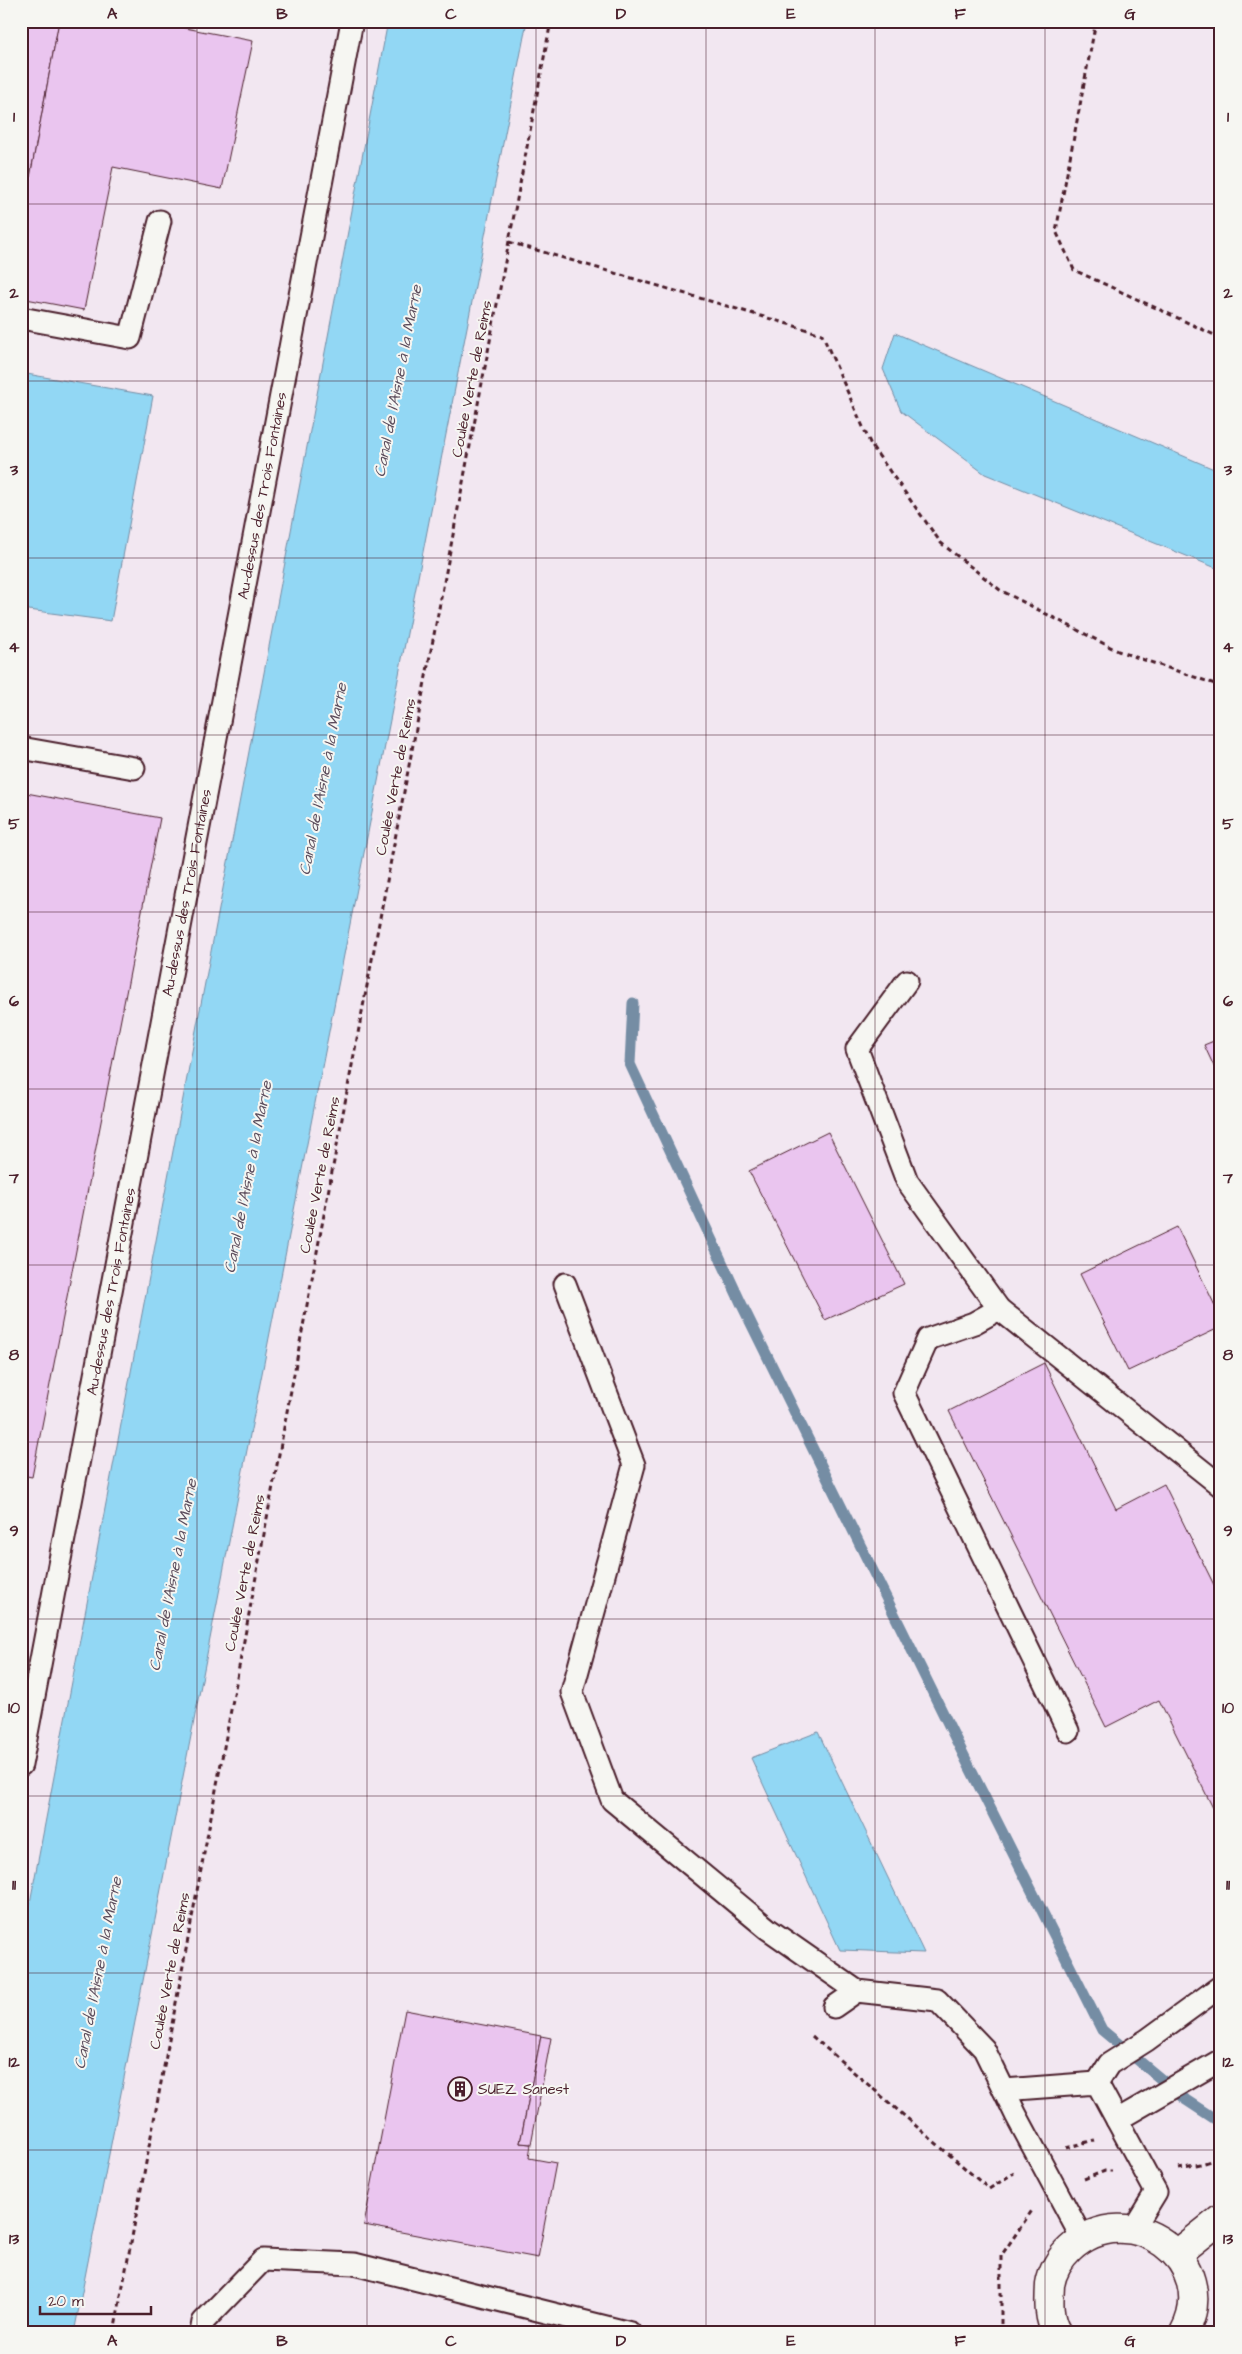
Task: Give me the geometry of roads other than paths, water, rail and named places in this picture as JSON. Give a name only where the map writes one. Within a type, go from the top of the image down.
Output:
[{"type":"street","points":[[1177,2254],[1221,2219]]},
{"type":"street","points":[[1057,2333],[1048,2304],[1051,2279],[1062,2256],[1082,2238],[1106,2228],[1134,2228],[1159,2238],[1177,2254],[1189,2275],[1193,2299],[1189,2323],[1184,2333]]},
{"type":"lane","name":"Au-dessus des Trois Fontaines","points":[[21,1766],[352,21]]},
{"type":"lane","points":[[21,318],[130,338],[160,221]]},
{"type":"lane","points":[[21,748],[134,768]]},
{"type":"lane","points":[[907,981],[857,1049],[908,1181],[999,1308],[1221,1486]]},
{"type":"lane","points":[[566,1284],[634,1466],[572,1692],[612,1800],[768,1929],[857,1991],[937,2000],[984,2048],[1016,2115],[1082,2238]]},
{"type":"lane","points":[[999,1308],[974,1323],[928,1339],[904,1392],[1068,1731]]},
{"type":"lane","points":[[1097,2083],[1109,2064],[1147,2040],[1221,1986]]},
{"type":"lane","points":[[834,2007],[857,1991]]},
{"type":"lane","points":[[1120,2126],[1157,2097],[1221,2060]]},
{"type":"lane","points":[[1004,2090],[1097,2083]]},
{"type":"lane","points":[[1097,2083],[1156,2192],[1134,2228]]},
{"type":"lane","points":[[201,2333],[203,2322],[263,2260],[354,2264],[630,2333]]},
{"type":"water","name":"Canal de l'Aisne à la Marne","points":[[388,21],[527,21],[74,2333],[21,2333],[21,1950]]},
{"type":"water","points":[[895,333],[1221,472],[1221,570],[985,474],[901,411],[883,369]]},
{"type":"water","points":[[21,373],[153,396],[111,621],[21,609]]},
{"type":"water","points":[[818,1732],[924,1953],[840,1950],[751,1758]]},
{"type":"waterway","points":[[633,1003],[630,1064],[741,1303],[967,1762],[1102,2030],[1186,2100],[1221,2123]]},
{"type":"place","name":"SUEZ Sanest","points":[[460,2089]]}]
